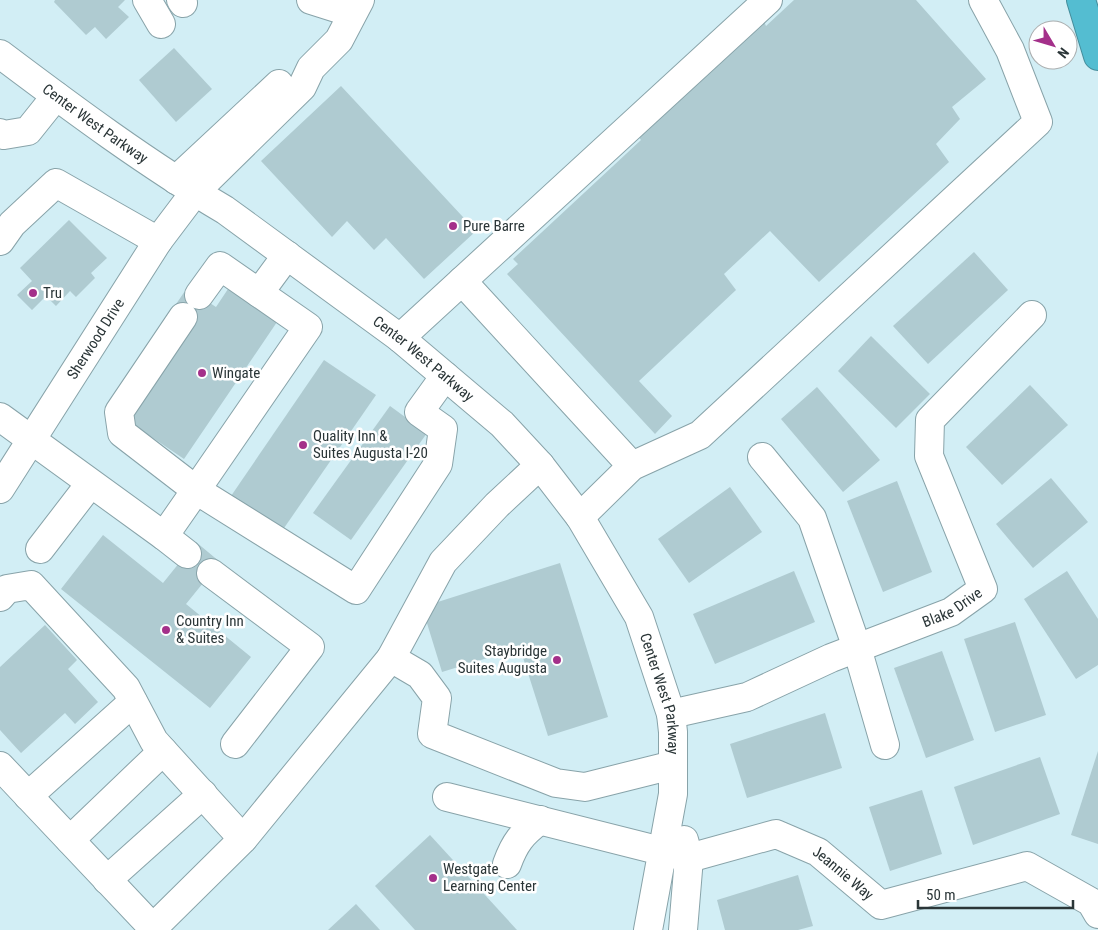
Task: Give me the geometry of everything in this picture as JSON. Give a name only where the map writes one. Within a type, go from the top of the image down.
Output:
[{"type":"highway","points":[[1081,0],[1098,56]]},
{"type":"street","points":[[147,0],[171,8]]},
{"type":"street","points":[[311,0],[356,6]]},
{"type":"street","points":[[400,338],[768,0]]},
{"type":"street","points":[[580,517],[632,466],[700,435],[1038,122],[1010,50],[983,0]]},
{"type":"street","name":"Sherwood Drive","points":[[0,489],[158,241],[185,186],[302,87],[311,68],[339,40],[356,6]]},
{"type":"street","name":"Center West Parkway","points":[[0,54],[56,96],[185,186],[225,210],[400,338],[502,424],[540,465],[580,517],[640,617],[671,714],[674,732],[673,794],[648,930]]},
{"type":"street","points":[[0,133],[4,135],[28,131],[56,96]]},
{"type":"street","points":[[0,241],[12,224],[56,182],[158,241]]},
{"type":"street","points":[[259,293],[287,255]]},
{"type":"street","points":[[164,536],[308,327],[220,266],[199,295]]},
{"type":"street","points":[[462,281],[632,466]]},
{"type":"street","name":"Blake Drive","points":[[671,714],[747,697],[857,648],[951,612],[983,589],[929,456],[930,420],[1032,315]]},
{"type":"street","points":[[183,317],[120,412],[122,433],[196,490],[356,590],[438,464],[443,428],[419,412],[445,376]]},
{"type":"street","points":[[0,416],[187,554]]},
{"type":"street","points":[[762,457],[812,518],[857,648],[885,745]]},
{"type":"street","points":[[0,766],[152,928],[243,839],[391,658],[443,562],[497,505],[540,465]]},
{"type":"street","points":[[40,549],[90,484]]},
{"type":"street","points":[[211,573],[310,646],[235,744]]},
{"type":"street","points":[[0,597],[7,589],[31,585],[126,688],[154,741],[243,839]]},
{"type":"street","points":[[391,658],[420,675],[437,698],[432,734],[556,783],[585,787],[673,765]]},
{"type":"street","points":[[28,796],[133,702]]},
{"type":"street","points":[[70,840],[163,751]]},
{"type":"street","points":[[107,880],[203,794]]},
{"type":"street","name":"Center West Parkway","points":[[673,794],[689,858],[683,930]]},
{"type":"street","points":[[447,797],[689,858]]},
{"type":"street","points":[[507,864],[513,848],[522,834],[540,820]]},
{"type":"street","name":"Jeannie Way","points":[[689,858],[776,834],[818,852],[881,905],[1027,866],[1091,902],[1098,914]]},
{"type":"building","points":[[55,0],[125,0],[118,7],[129,17],[106,39],[95,27],[86,35],[54,2]]},
{"type":"building","points":[[794,0],[916,0],[986,79],[952,107],[960,119],[936,144],[949,162],[819,282],[770,231],[724,274],[736,290],[639,381],[672,416],[655,434],[507,274],[518,264],[513,259],[641,140],[637,135],[763,19],[766,26]]},
{"type":"building","points":[[174,48],[212,89],[176,122],[139,80]]},
{"type":"building","points":[[341,86],[476,231],[424,279],[386,238],[374,250],[347,221],[332,237],[261,161]]},
{"type":"building","points":[[69,220],[107,258],[91,273],[95,278],[76,297],[70,291],[56,306],[46,296],[32,310],[17,295],[32,281],[20,268]]},
{"type":"building","points":[[974,252],[1008,290],[928,364],[893,326]]},
{"type":"building","name":"Wingate","points":[[187,288],[216,307],[228,289],[277,322],[184,459],[128,421],[195,325],[172,310]]},
{"type":"building","points":[[871,336],[930,394],[896,428],[838,371]]},
{"type":"building","name":"Quality Inn & Suites Augusta I-20","points":[[324,360],[376,395],[282,531],[231,496]]},
{"type":"building","points":[[1030,385],[1068,425],[1002,485],[966,447]]},
{"type":"building","points":[[817,387],[880,460],[843,492],[781,419]]},
{"type":"building","points":[[390,406],[427,433],[351,540],[313,513]]},
{"type":"building","points":[[1051,478],[1088,522],[1033,568],[996,524]]},
{"type":"building","points":[[897,481],[932,572],[883,592],[847,501]]},
{"type":"building","points":[[730,487],[762,532],[689,583],[658,539]]},
{"type":"building","name":"Country Inn & Suites","points":[[103,535],[163,583],[196,542],[220,562],[186,604],[251,657],[210,708],[61,589]]},
{"type":"building","name":"Staybridge Suites Augusta","points":[[560,563],[608,717],[548,736],[520,648],[442,672],[422,607]]},
{"type":"building","points":[[794,571],[815,622],[715,664],[693,614]]},
{"type":"building","points":[[1067,571],[1098,619],[1098,665],[1076,679],[1024,599]]},
{"type":"building","points":[[1015,622],[1046,715],[995,732],[964,639]]},
{"type":"building","points":[[45,625],[77,660],[68,669],[98,702],[75,724],[65,713],[21,753],[0,730],[0,667]]},
{"type":"building","points":[[942,651],[974,740],[926,758],[894,668]]},
{"type":"building","points":[[825,713],[842,768],[747,798],[730,744]]},
{"type":"building","points":[[1098,751],[1098,844],[1071,835]]},
{"type":"building","points":[[1040,757],[1060,814],[973,845],[954,787]]},
{"type":"building","points":[[922,790],[942,854],[890,871],[869,807]]},
{"type":"building","name":"Westgate Learning Center","points":[[430,835],[517,930],[415,930],[375,886]]},
{"type":"building","points":[[798,875],[813,926],[798,930],[725,930],[717,900]]},
{"type":"building","points":[[356,904],[380,930],[328,930]]},
{"type":"place","name":"Pure Barre","points":[[453,226]]},
{"type":"place","name":"Tru","points":[[33,293]]},
{"type":"place","name":"Wingate","points":[[202,373]]},
{"type":"place","name":"Quality Inn & Suites Augusta I-20","points":[[303,445]]},
{"type":"place","name":"Country Inn & Suites","points":[[166,630]]},
{"type":"place","name":"Staybridge Suites Augusta","points":[[557,660]]},
{"type":"place","name":"Westgate Learning Center","points":[[433,878]]}]
